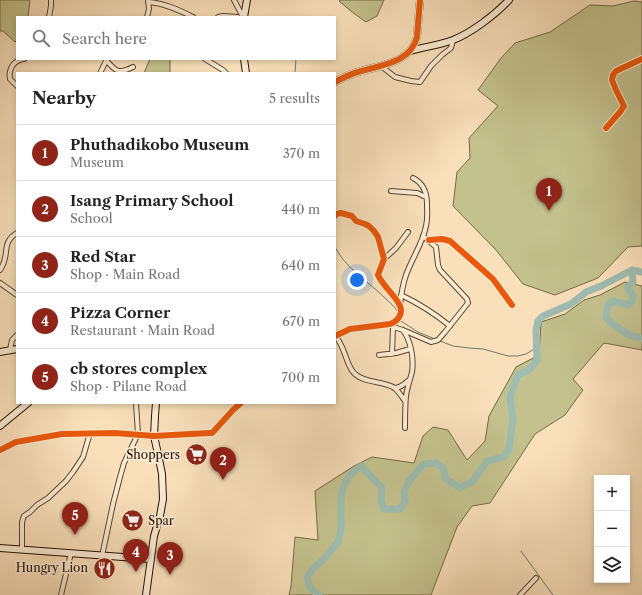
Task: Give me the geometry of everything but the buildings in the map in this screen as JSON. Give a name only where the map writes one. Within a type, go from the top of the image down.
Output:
[{"type":"street","points":[[49,16],[51,0]]},
{"type":"street","points":[[234,0],[243,16]]},
{"type":"street","points":[[244,16],[247,0]]},
{"type":"street","points":[[410,51],[416,42],[417,37],[420,0]]},
{"type":"street","points":[[336,82],[363,70],[381,66],[400,58],[410,51],[453,40],[483,22],[509,0]]},
{"type":"street","points":[[147,16],[149,9],[148,1],[158,3],[191,16]]},
{"type":"street","points":[[381,66],[395,77],[420,82],[431,66],[451,48],[453,40]]},
{"type":"street","points":[[606,128],[624,105],[612,80],[614,73],[642,58]]},
{"type":"street","points":[[16,85],[10,79],[10,71],[14,64],[20,60]]},
{"type":"street","points":[[100,72],[106,60]]},
{"type":"street","points":[[107,60],[112,67],[118,71],[125,71],[133,67]]},
{"type":"street","points":[[207,60],[225,72]]},
{"type":"street","points":[[244,60],[246,72]]},
{"type":"street","points":[[392,354],[392,326],[400,316],[401,295],[406,275],[423,236],[428,217],[426,197],[421,184],[413,178]]},
{"type":"street","points":[[391,191],[417,193],[426,197]]},
{"type":"street","points":[[336,214],[341,213],[352,216],[356,221],[369,226],[378,237],[384,259]]},
{"type":"street","points":[[400,305],[378,275],[384,259],[396,248],[408,232]]},
{"type":"street","points":[[0,270],[4,261],[4,244],[10,237],[16,234]]},
{"type":"street","points":[[336,336],[350,329],[392,326],[431,342],[438,340],[445,332],[467,305],[467,301],[440,270],[436,248],[423,236]]},
{"type":"street","points":[[429,240],[450,240],[493,279],[512,305]]},
{"type":"street","points":[[0,283],[16,294]]},
{"type":"street","points":[[401,295],[426,308],[450,326]]},
{"type":"street","points":[[403,330],[407,336],[412,358],[412,371],[405,401],[405,428]]},
{"type":"street","points":[[0,352],[14,350],[11,342],[16,336]]},
{"type":"street","points":[[336,338],[344,351],[352,371],[355,374],[359,377],[394,388],[405,401]]},
{"type":"street","points":[[379,355],[392,354],[410,349]]},
{"type":"street","points":[[394,388],[398,388],[410,379]]},
{"type":"street","points":[[0,426],[27,404]]},
{"type":"street","points":[[102,556],[113,504],[124,463],[138,434],[136,404]]},
{"type":"street","points":[[146,595],[154,536],[163,499],[162,474],[154,436],[156,404]]},
{"type":"street","points":[[0,450],[16,442],[62,434],[116,433],[154,436],[212,433],[239,404]]},
{"type":"street","points":[[22,550],[22,522],[24,516],[48,498],[74,472],[83,457],[90,433]]},
{"type":"street","points":[[0,548],[150,559]]},
{"type":"street","points":[[61,595],[71,553]]},
{"type":"street","points":[[520,595],[536,578]]},
{"type":"shaded area","points":[[0,0],[30,0],[28,16],[16,16],[16,41],[15,42],[3,31],[0,31]]},
{"type":"shaded area","points":[[384,0],[377,16],[366,22],[339,1]]},
{"type":"shaded area","points":[[634,1],[642,2],[642,246],[628,247],[598,278],[555,295],[523,284],[496,250],[453,206],[457,172],[470,158],[469,138],[498,106],[478,90],[501,58],[515,43],[550,32],[590,5],[613,6]]},
{"type":"shaded area","points":[[150,60],[170,60],[170,72],[144,72]]},
{"type":"shaded area","points":[[625,282],[642,286],[642,350],[604,343],[573,379],[583,390],[565,415],[535,434],[490,503],[472,506],[457,527],[431,595],[289,595],[295,537],[318,540],[315,491],[354,466],[372,457],[414,463],[423,436],[433,427],[448,430],[467,460],[485,441],[489,416],[516,367],[539,355],[541,322],[565,314],[584,300],[600,295]]},
{"type":"waterway","points":[[295,72],[296,60]]},
{"type":"waterway","points":[[336,249],[345,262],[391,303],[399,314]]},
{"type":"waterway","points":[[632,270],[642,272]]},
{"type":"waterway","points":[[319,595],[310,588],[307,577],[338,542],[341,529],[341,499],[343,488],[349,476],[361,466],[382,488],[381,500],[384,509],[400,509],[405,501],[404,492],[409,481],[424,464],[435,463],[443,468],[446,479],[460,488],[473,481],[487,461],[504,457],[509,449],[513,419],[510,398],[513,387],[518,375],[530,369],[537,360],[536,330],[538,321],[543,316],[571,304],[586,292],[632,270],[633,282],[628,286],[633,296],[632,301],[629,305],[613,301],[608,306],[606,317],[610,322],[629,335],[642,338]]},
{"type":"waterway","points":[[400,319],[418,332],[435,339]]},
{"type":"waterway","points":[[440,341],[453,346],[483,349],[508,356],[526,354],[536,348]]},
{"type":"waterway","points":[[521,551],[553,595]]},
{"type":"cycle path","points":[[336,81],[346,76],[393,62],[408,53],[417,37],[420,0]]},
{"type":"cycle path","points":[[606,128],[624,106],[612,80],[613,75],[616,71],[642,59]]},
{"type":"cycle path","points":[[336,214],[341,213],[352,216],[356,221],[369,226],[374,231],[378,237],[384,259],[378,275],[397,300],[401,310],[400,316],[393,323],[350,329],[336,336]]},
{"type":"cycle path","points":[[429,240],[442,239],[450,241],[493,279],[512,305]]},
{"type":"cycle path","points":[[0,450],[16,442],[62,434],[115,433],[154,436],[212,433],[240,404]]},
{"type":"place","name":"Phuthadikobo Museum","points":[[549,211]]},
{"type":"place","name":"Shoppers","points":[[196,455]]},
{"type":"place","name":"Isang Primary School","points":[[223,480]]},
{"type":"place","name":"Spar","points":[[132,521]]},
{"type":"place","name":"cb stores complex","points":[[75,535]]},
{"type":"place","name":"Hungry Lion","points":[[104,568]]},
{"type":"place","name":"Pizza Corner","points":[[136,572]]},
{"type":"place","name":"Red Star","points":[[170,575]]}]
